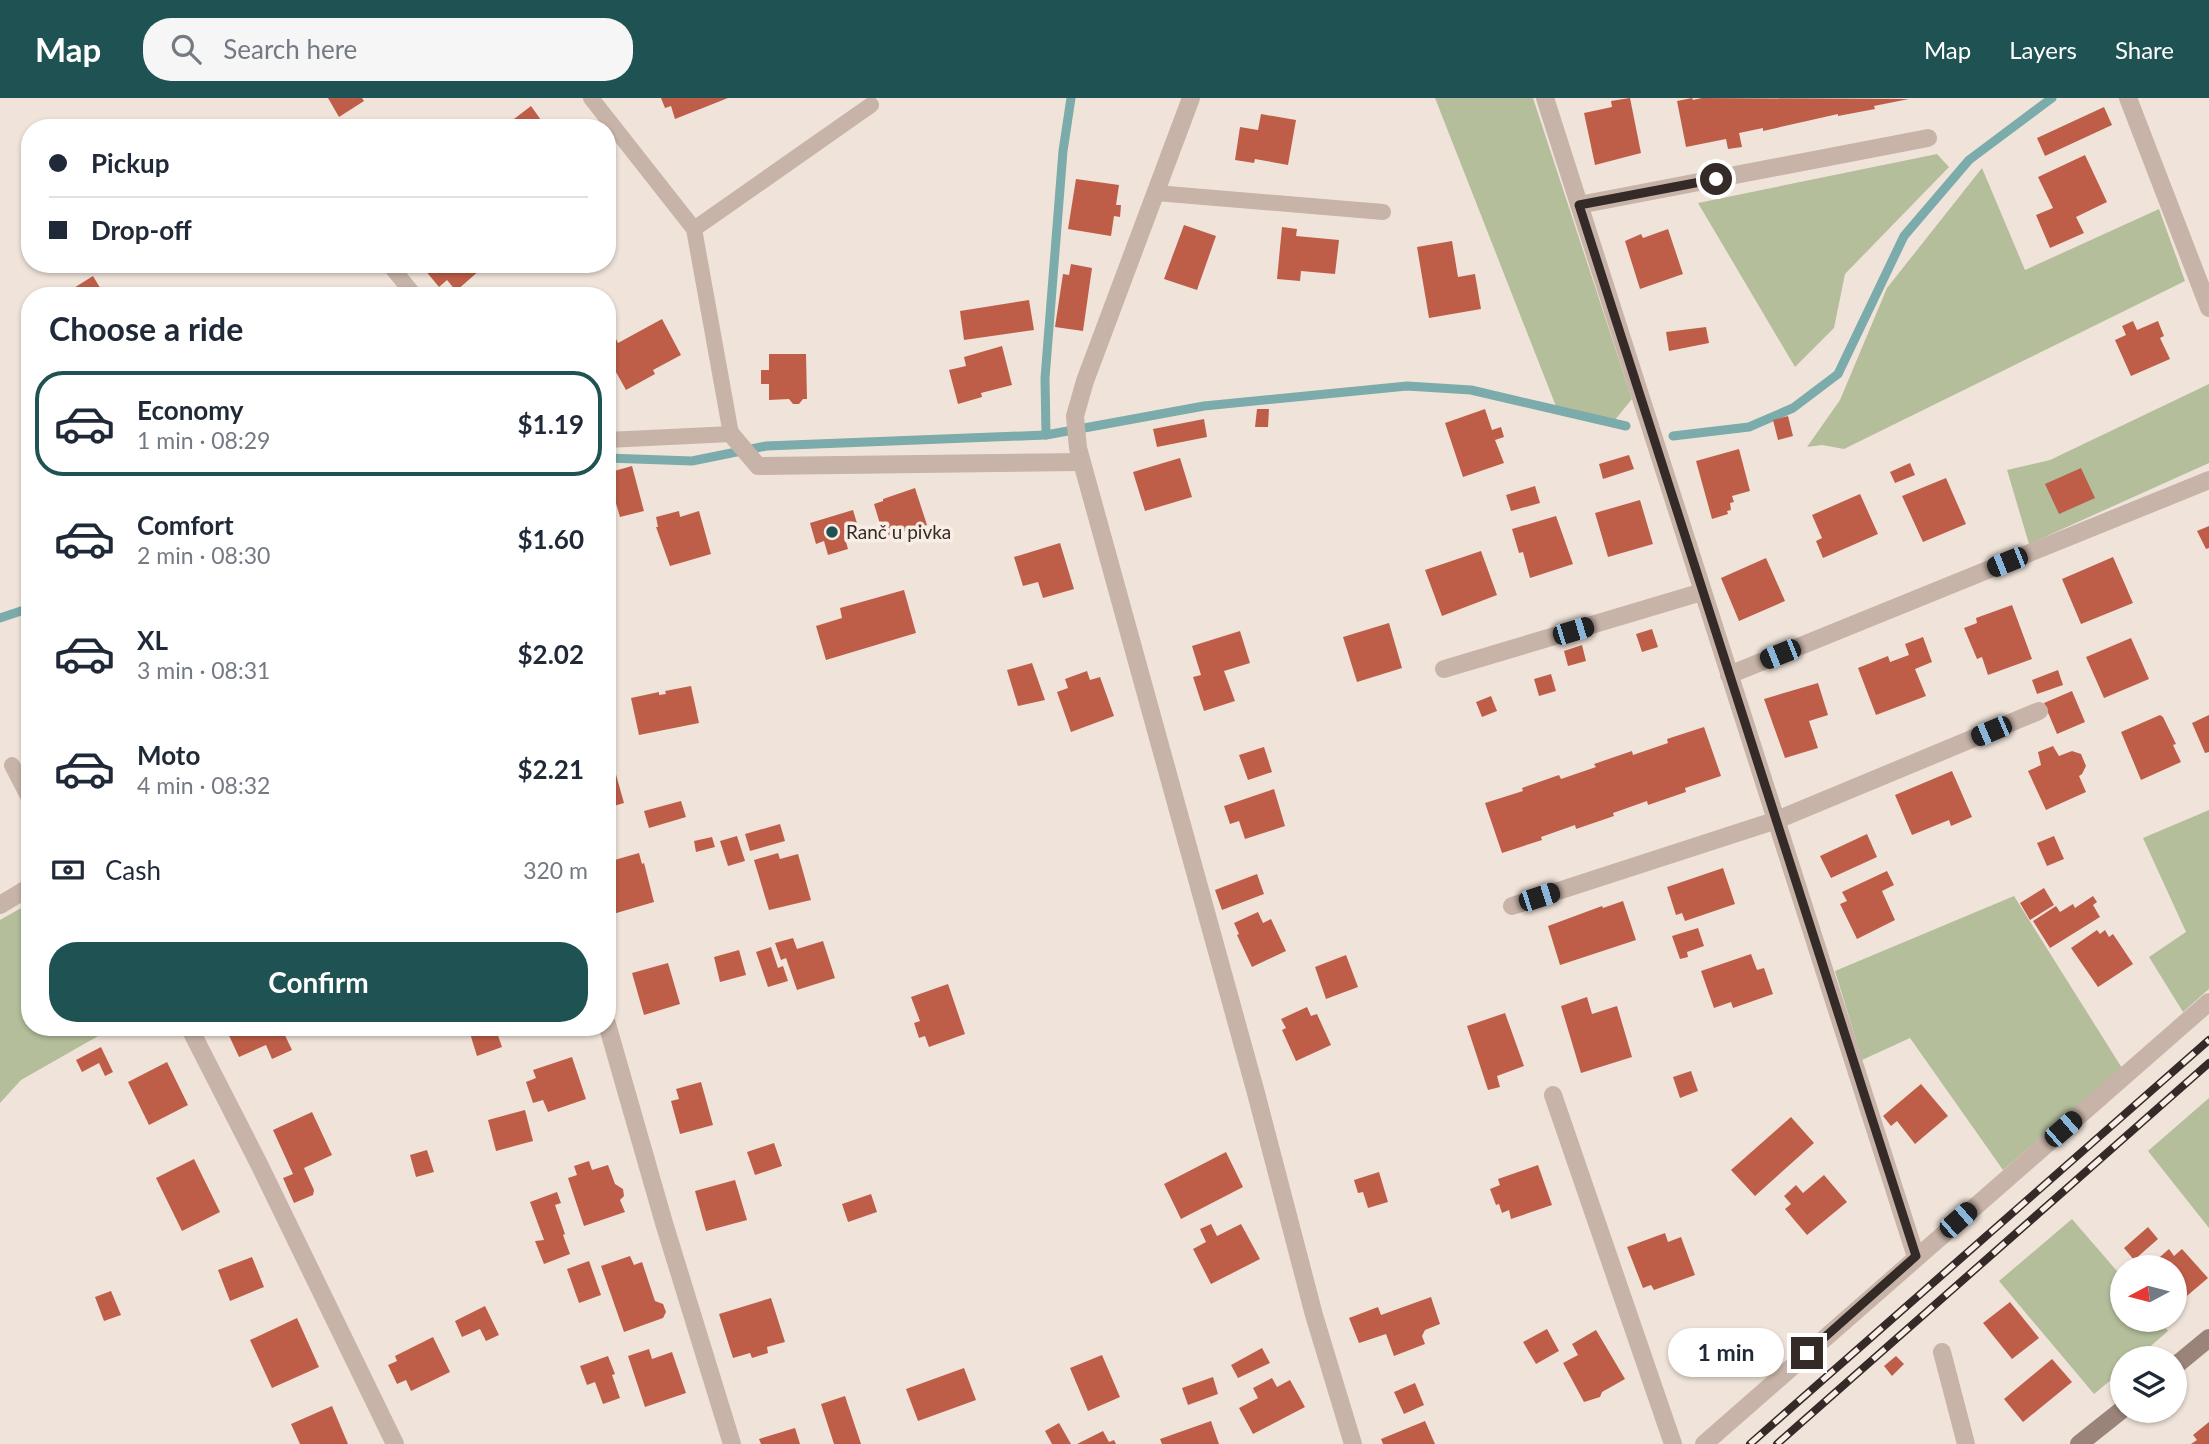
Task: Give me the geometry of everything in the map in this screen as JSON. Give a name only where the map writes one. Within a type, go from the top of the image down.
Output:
[{"type":"main road","points":[[2187,1356],[2209,1338]]},
{"type":"main road","points":[[2079,1444],[2110,1419]]},
{"type":"street","points":[[1191,98],[1085,381],[1075,416],[1079,455],[1256,1093],[1314,1315],[1353,1444]]},
{"type":"street","points":[[1545,98],[1916,1256]]},
{"type":"street","points":[[2128,98],[2209,308]]},
{"type":"street","points":[[1579,205],[1928,138]]},
{"type":"street","points":[[731,434],[758,466],[1079,455]]},
{"type":"street","points":[[1729,675],[2209,480]]},
{"type":"street","points":[[1444,669],[1702,592]]},
{"type":"street","points":[[1512,906],[1777,820],[2039,711]]},
{"type":"street","points":[[0,905],[21,892]]},
{"type":"street","points":[[1704,1444],[2209,1002]]},
{"type":"street","points":[[194,1036],[395,1444]]},
{"type":"street","points":[[610,1036],[732,1444]]},
{"type":"street","points":[[1553,1095],[1674,1444]]},
{"type":"street","points":[[1942,1352],[1966,1444]]},
{"type":"lane","points":[[591,98],[608,119]]},
{"type":"lane","points":[[694,229],[872,105]]},
{"type":"lane","points":[[616,130],[694,229],[731,434],[616,440]]},
{"type":"lane","points":[[1156,193],[1383,212]]},
{"type":"lane","points":[[396,273],[408,287]]},
{"type":"lane","points":[[12,765],[21,782]]},
{"type":"green space","points":[[1435,98],[1533,98],[1632,399],[1614,421],[1559,414]]},
{"type":"green space","points":[[1937,154],[1949,167],[1845,274],[1834,328],[1795,367],[1698,203]]},
{"type":"green space","points":[[1982,168],[2025,270],[2159,209],[2185,281],[1844,449],[1822,445],[1807,447],[1840,400],[1887,288]]},
{"type":"green space","points":[[2209,384],[2209,463],[2029,544],[2007,470],[2050,460]]},
{"type":"green space","points":[[2209,810],[2209,989],[2183,1012],[2149,957],[2186,932],[2143,838]]},
{"type":"green space","points":[[2014,896],[2122,1068],[2003,1170],[1910,1038],[1862,1060],[1835,971]]},
{"type":"green space","points":[[21,908],[21,1036],[98,1036],[21,1080],[0,1103],[0,920]]},
{"type":"green space","points":[[2209,1098],[2209,1228],[2148,1151]]},
{"type":"green space","points":[[2072,1219],[2110,1263],[2110,1332],[2167,1332],[2151,1346],[2110,1346],[2110,1381],[2094,1394],[1999,1281]]},
{"type":"building","points":[[328,98],[362,98],[364,101],[339,117]]},
{"type":"building","points":[[661,98],[728,98],[675,119],[671,106],[665,108]]},
{"type":"building","points":[[1630,98],[1641,153],[1595,165],[1584,113],[1612,107],[1611,101]]},
{"type":"building","points":[[1692,98],[1909,99],[1874,106],[1875,109],[1838,114],[1763,131],[1763,128],[1739,133],[1742,147],[1728,149],[1726,139],[1686,147],[1677,101]]},
{"type":"building","points":[[531,106],[540,119],[514,119]]},
{"type":"building","points":[[2104,107],[2112,125],[2045,156],[2037,138]]},
{"type":"building","points":[[1261,114],[1296,120],[1288,165],[1255,159],[1254,163],[1235,160],[1240,127],[1258,130]]},
{"type":"building","points":[[2085,155],[2107,202],[2076,217],[2084,233],[2050,248],[2036,215],[2053,208],[2038,177]]},
{"type":"building","points":[[1076,179],[1119,185],[1116,205],[1121,205],[1120,217],[1114,216],[1111,236],[1068,229]]},
{"type":"building","points":[[1184,225],[1216,236],[1197,290],[1164,279]]},
{"type":"building","points":[[1282,227],[1297,229],[1296,236],[1339,240],[1335,274],[1301,271],[1300,281],[1277,279]]},
{"type":"building","points":[[1668,229],[1683,274],[1640,289],[1625,241],[1641,234],[1643,238]]},
{"type":"building","points":[[1452,241],[1458,277],[1475,274],[1481,309],[1429,318],[1417,247]]},
{"type":"building","points":[[1071,264],[1092,268],[1083,331],[1055,327],[1063,274],[1069,275]]},
{"type":"building","points":[[427,273],[477,273],[461,287],[453,287],[447,280],[439,287]]},
{"type":"building","points":[[93,276],[100,287],[75,287]]},
{"type":"building","points":[[1029,300],[1034,330],[964,340],[960,311]]},
{"type":"building","points":[[662,319],[681,355],[653,370],[655,374],[626,390],[616,372],[616,339],[618,343]]},
{"type":"building","points":[[2133,321],[2137,330],[2158,321],[2164,336],[2160,338],[2170,359],[2131,376],[2115,340],[2126,335],[2122,326]]},
{"type":"building","points":[[1706,327],[1709,343],[1669,351],[1666,332]]},
{"type":"building","points":[[1002,346],[1012,385],[981,393],[982,397],[958,404],[949,370],[966,366],[964,357]]},
{"type":"building","points":[[769,354],[806,354],[807,399],[803,399],[799,404],[793,404],[789,399],[769,400],[769,384],[761,384],[761,370],[769,370]]},
{"type":"building","points":[[1257,409],[1269,409],[1268,427],[1255,427]]},
{"type":"building","points":[[1485,409],[1492,430],[1501,427],[1504,437],[1495,440],[1504,463],[1463,477],[1445,423]]},
{"type":"building","points":[[1788,416],[1793,436],[1778,440],[1773,420]]},
{"type":"building","points":[[1204,419],[1207,437],[1157,447],[1153,429]]},
{"type":"building","points":[[1739,449],[1750,491],[1732,496],[1734,502],[1730,503],[1731,510],[1727,511],[1728,514],[1712,519],[1696,461]]},
{"type":"building","points":[[1629,455],[1634,469],[1603,479],[1599,464]]},
{"type":"building","points":[[1180,458],[1192,497],[1145,511],[1133,472]]},
{"type":"building","points":[[1910,463],[1915,475],[1895,483],[1890,472]]},
{"type":"building","points":[[632,466],[644,511],[620,517],[616,503],[616,470]]},
{"type":"building","points":[[2081,468],[2095,498],[2059,514],[2045,484]]},
{"type":"building","points":[[1946,478],[1966,524],[1923,542],[1902,496]]},
{"type":"building","points":[[1535,486],[1540,503],[1511,511],[1506,495]]},
{"type":"building","points":[[915,488],[927,525],[884,537],[874,504]]},
{"type":"building","points":[[1860,494],[1878,534],[1823,558],[1816,541],[1822,538],[1812,515]]},
{"type":"building","points":[[1640,500],[1653,544],[1608,557],[1595,513]]},
{"type":"building","name":"Ranč u pivka","points":[[853,510],[859,530],[844,535],[848,549],[828,555],[824,541],[816,544],[810,523]]},
{"type":"building","points":[[679,511],[680,517],[699,511],[711,554],[670,566],[656,527],[656,517]]},
{"type":"building","points":[[1556,516],[1573,564],[1530,578],[1523,552],[1519,553],[1512,529]]},
{"type":"building","points":[[2209,526],[2209,548],[2206,549],[2197,531]]},
{"type":"building","points":[[1060,543],[1074,589],[1043,598],[1038,582],[1023,586],[1014,557]]},
{"type":"building","points":[[1481,551],[1497,595],[1442,616],[1425,570]]},
{"type":"building","points":[[2113,557],[2133,603],[2081,624],[2062,579]]},
{"type":"building","points":[[1766,558],[1785,601],[1739,621],[1721,578]]},
{"type":"building","points":[[904,590],[916,633],[826,660],[816,626],[842,618],[840,608]]},
{"type":"building","points":[[2012,605],[2032,659],[1988,675],[1982,657],[1977,659],[1964,628],[1977,623],[1976,618]]},
{"type":"building","points":[[1389,623],[1402,668],[1357,682],[1343,637]]},
{"type":"building","points":[[1652,629],[1658,647],[1642,652],[1636,634]]},
{"type":"building","points":[[1240,631],[1250,663],[1224,671],[1235,701],[1204,711],[1193,677],[1201,675],[1192,646]]},
{"type":"building","points":[[1923,637],[1932,662],[1915,669],[1926,696],[1876,715],[1858,668],[1888,656],[1890,662],[1909,655],[1905,644]]},
{"type":"building","points":[[2131,638],[2149,679],[2104,698],[2086,657]]},
{"type":"building","points":[[1582,645],[1586,661],[1568,666],[1564,651]]},
{"type":"building","points":[[1032,663],[1045,700],[1018,706],[1007,670]]},
{"type":"building","points":[[2058,670],[2063,685],[2037,694],[2032,680]]},
{"type":"building","points":[[1087,671],[1090,680],[1100,677],[1114,716],[1071,732],[1057,692],[1068,688],[1065,679]]},
{"type":"building","points":[[1551,674],[1556,691],[1539,696],[1534,679]]},
{"type":"building","points":[[1818,683],[1828,715],[1809,721],[1818,748],[1785,758],[1764,699]]},
{"type":"building","points":[[691,686],[699,723],[639,735],[631,698],[659,692],[659,695],[666,694],[665,691]]},
{"type":"building","points":[[2072,691],[2085,722],[2057,734],[2044,703]]},
{"type":"building","points":[[1491,696],[1497,711],[1482,717],[1476,702]]},
{"type":"building","points":[[2160,715],[2176,744],[2173,745],[2181,762],[2141,780],[2121,732]]},
{"type":"building","points":[[2209,715],[2209,752],[2205,753],[2192,723]]},
{"type":"building","points":[[1704,727],[1721,776],[1685,788],[1686,792],[1648,805],[1647,801],[1613,813],[1614,816],[1576,829],[1575,825],[1541,837],[1542,840],[1502,853],[1485,803],[1523,791],[1522,788],[1559,775],[1561,779],[1596,767],[1594,764],[1632,751],[1633,755],[1668,743],[1667,739]]},
{"type":"building","points":[[2053,746],[2059,756],[2072,751],[2081,754],[2086,766],[2079,776],[2086,792],[2046,810],[2028,771],[2041,765],[2038,752]]},
{"type":"building","points":[[1264,747],[1272,772],[1248,780],[1239,755]]},
{"type":"building","points":[[1952,771],[1972,817],[1951,826],[1949,820],[1912,835],[1895,795]]},
{"type":"building","points":[[616,775],[624,803],[616,805]]},
{"type":"building","points":[[1274,789],[1285,826],[1245,839],[1239,821],[1230,824],[1224,806]]},
{"type":"building","points":[[681,801],[686,817],[649,828],[644,811]]},
{"type":"building","points":[[780,824],[785,841],[750,851],[745,834]]},
{"type":"building","points":[[1867,834],[1877,857],[1831,878],[1820,856]]},
{"type":"building","points":[[737,836],[745,861],[728,866],[720,841]]},
{"type":"building","points":[[2054,836],[2064,859],[2047,866],[2037,843]]},
{"type":"building","points":[[712,837],[715,847],[696,852],[694,841]]},
{"type":"building","points":[[639,853],[654,902],[616,913],[616,860]]},
{"type":"building","points":[[778,853],[780,859],[798,854],[811,900],[769,910],[754,860]]},
{"type":"building","points":[[1723,868],[1735,904],[1685,921],[1682,913],[1676,915],[1667,887]]},
{"type":"building","points":[[1887,871],[1894,885],[1882,891],[1895,920],[1857,939],[1840,904],[1847,901],[1842,892]]},
{"type":"building","points":[[1257,874],[1264,894],[1222,910],[1215,890]]},
{"type":"building","points":[[2044,888],[2054,905],[2030,920],[2020,903]]},
{"type":"building","points":[[2093,896],[2097,902],[2093,905],[2100,917],[2050,948],[2033,921],[2056,906],[2060,912],[2073,904],[2075,908]]},
{"type":"building","points":[[1623,901],[1636,940],[1560,965],[1548,926]]},
{"type":"building","points":[[1258,912],[1263,923],[1271,919],[1286,951],[1252,967],[1234,923]]},
{"type":"building","points":[[1698,928],[1704,946],[1687,952],[1688,957],[1680,959],[1672,936]]},
{"type":"building","points":[[2097,930],[2100,934],[2105,930],[2109,937],[2113,934],[2133,964],[2098,987],[2071,948]]},
{"type":"building","points":[[793,938],[797,949],[823,941],[835,978],[797,990],[786,958],[781,960],[775,943]]},
{"type":"building","points":[[771,947],[778,968],[783,966],[788,981],[768,987],[756,952]]},
{"type":"building","points":[[739,950],[746,975],[720,982],[714,957]]},
{"type":"building","points":[[1751,954],[1757,970],[1764,968],[1773,994],[1733,1008],[1731,1002],[1714,1008],[1701,971]]},
{"type":"building","points":[[1346,955],[1358,987],[1326,999],[1315,967]]},
{"type":"building","points":[[668,963],[680,1004],[644,1015],[632,973]]},
{"type":"building","points":[[948,984],[965,1034],[929,1047],[925,1036],[919,1038],[914,1023],[920,1021],[911,997]]},
{"type":"building","points":[[1587,997],[1592,1014],[1617,1006],[1632,1057],[1581,1073],[1561,1006]]},
{"type":"building","points":[[1307,1007],[1311,1016],[1317,1014],[1331,1045],[1296,1061],[1282,1030],[1286,1028],[1281,1019]]},
{"type":"building","points":[[1505,1013],[1524,1066],[1497,1076],[1500,1087],[1488,1090],[1467,1026]]},
{"type":"building","points":[[229,1036],[285,1036],[292,1050],[272,1059],[266,1045],[239,1057]]},
{"type":"building","points":[[471,1036],[498,1036],[502,1047],[477,1056]]},
{"type":"building","points":[[101,1047],[113,1072],[105,1076],[99,1063],[82,1072],[76,1060]]},
{"type":"building","points":[[572,1057],[586,1099],[548,1112],[543,1100],[533,1103],[526,1082],[536,1078],[533,1070]]},
{"type":"building","points":[[167,1062],[188,1105],[149,1125],[128,1082]]},
{"type":"building","points":[[1691,1071],[1698,1091],[1680,1098],[1673,1077]]},
{"type":"building","points":[[701,1082],[713,1125],[680,1134],[671,1101],[679,1099],[676,1089]]},
{"type":"building","points":[[1921,1084],[1948,1116],[1915,1144],[1897,1121],[1891,1126],[1883,1116]]},
{"type":"building","points":[[525,1110],[533,1141],[496,1151],[488,1120]]},
{"type":"building","points":[[312,1112],[332,1155],[304,1168],[314,1190],[313,1195],[294,1203],[283,1178],[293,1174],[273,1130]]},
{"type":"building","points":[[1791,1117],[1814,1143],[1755,1196],[1731,1170]]},
{"type":"building","points":[[774,1143],[782,1166],[755,1175],[747,1152]]},
{"type":"building","points":[[427,1150],[434,1172],[416,1177],[410,1155]]},
{"type":"building","points":[[1226,1152],[1243,1187],[1181,1219],[1164,1184]]},
{"type":"building","points":[[194,1159],[220,1212],[182,1231],[156,1178]]},
{"type":"building","points":[[589,1161],[592,1170],[608,1165],[615,1184],[623,1189],[624,1196],[620,1200],[625,1212],[584,1226],[568,1178],[577,1175],[574,1166]]},
{"type":"building","points":[[1538,1165],[1552,1205],[1511,1219],[1509,1210],[1502,1213],[1499,1204],[1496,1205],[1490,1189],[1500,1185],[1498,1179]]},
{"type":"building","points":[[1379,1172],[1388,1202],[1368,1208],[1363,1192],[1358,1193],[1354,1180]]},
{"type":"building","points":[[1824,1175],[1847,1202],[1807,1235],[1785,1209],[1791,1204],[1784,1196],[1796,1185],[1803,1193]]},
{"type":"building","points":[[735,1180],[747,1220],[706,1231],[695,1191]]},
{"type":"building","points":[[557,1192],[561,1203],[555,1205],[570,1254],[544,1264],[535,1241],[544,1240],[530,1202]]},
{"type":"building","points":[[871,1194],[877,1212],[848,1222],[842,1204]]},
{"type":"building","points":[[1211,1224],[1217,1236],[1241,1224],[1260,1259],[1211,1284],[1193,1249],[1206,1242],[1200,1229]]},
{"type":"building","points":[[2148,1227],[2158,1239],[2140,1255],[2130,1255],[2124,1248]]},
{"type":"building","points":[[1665,1233],[1668,1242],[1681,1237],[1695,1275],[1654,1290],[1651,1285],[1643,1288],[1627,1247]]},
{"type":"building","points":[[2169,1249],[2173,1255],[2162,1255]]},
{"type":"building","points":[[2182,1249],[2187,1255],[2175,1255]]},
{"type":"building","points":[[630,1256],[634,1265],[642,1262],[655,1301],[663,1304],[666,1312],[663,1318],[624,1332],[601,1266]]},
{"type":"building","points":[[2188,1256],[2208,1278],[2188,1295]]},
{"type":"building","points":[[252,1257],[264,1287],[230,1301],[218,1270]]},
{"type":"building","points":[[589,1261],[601,1295],[579,1303],[567,1269]]},
{"type":"building","points":[[111,1291],[121,1315],[104,1321],[95,1297]]},
{"type":"building","points":[[1431,1297],[1440,1324],[1425,1330],[1422,1336],[1425,1344],[1394,1356],[1386,1334],[1359,1343],[1349,1318],[1378,1307],[1381,1315]]},
{"type":"building","points":[[771,1298],[785,1342],[767,1347],[768,1353],[752,1358],[750,1353],[733,1358],[719,1314]]},
{"type":"building","points":[[2010,1302],[2039,1338],[2012,1359],[1983,1323]]},
{"type":"building","points":[[485,1306],[499,1335],[486,1341],[480,1329],[462,1337],[455,1321]]},
{"type":"building","points":[[297,1318],[319,1367],[272,1388],[250,1340]]},
{"type":"building","points":[[1547,1329],[1559,1351],[1536,1364],[1523,1342]]},
{"type":"building","points":[[1596,1330],[1625,1379],[1602,1392],[1600,1397],[1584,1402],[1563,1363],[1578,1355],[1572,1344]]},
{"type":"building","points":[[433,1337],[450,1372],[411,1391],[406,1380],[397,1384],[388,1365],[397,1361],[395,1356]]},
{"type":"building","points":[[1262,1348],[1270,1363],[1238,1378],[1231,1365]]},
{"type":"building","points":[[649,1349],[652,1359],[672,1352],[686,1393],[645,1407],[628,1356]]},
{"type":"building","points":[[1102,1355],[1120,1397],[1088,1411],[1070,1368]]},
{"type":"building","points":[[608,1356],[620,1398],[603,1404],[595,1382],[587,1385],[580,1366]]},
{"type":"building","points":[[1896,1356],[1904,1364],[1892,1376],[1884,1366]]},
{"type":"building","points":[[2052,1359],[2072,1382],[2023,1422],[2004,1399]]},
{"type":"building","points":[[964,1368],[976,1400],[918,1421],[906,1389]]},
{"type":"building","points":[[1213,1377],[1218,1394],[1188,1405],[1182,1388]]},
{"type":"building","points":[[1272,1378],[1277,1387],[1290,1380],[1305,1407],[1253,1434],[1239,1408],[1258,1398],[1253,1388]]},
{"type":"building","points":[[1415,1383],[1424,1405],[1404,1414],[1394,1392]]},
{"type":"building","points":[[845,1396],[861,1444],[834,1444],[821,1404]]},
{"type":"building","points":[[332,1406],[348,1444],[300,1444],[291,1424]]},
{"type":"building","points":[[1211,1421],[1219,1444],[1162,1444],[1160,1439]]},
{"type":"building","points":[[1425,1421],[1435,1444],[1383,1444],[1381,1439]]},
{"type":"building","points":[[2209,1422],[2209,1444],[2191,1444],[2197,1440],[2193,1435]]},
{"type":"building","points":[[1059,1423],[1071,1444],[1052,1444],[1045,1431]]},
{"type":"building","points":[[795,1428],[800,1444],[761,1444],[759,1439]]},
{"type":"building","points":[[1103,1431],[1109,1442],[1114,1440],[1116,1444],[1077,1444]]},
{"type":"waterway","points":[[616,458],[692,461],[766,446],[1046,435],[1045,378],[1063,151],[1071,98]]},
{"type":"waterway","points":[[1673,436],[1749,427],[1793,408],[1838,374],[1904,236],[1969,160],[2052,98]]},
{"type":"waterway","points":[[1046,435],[1204,406],[1407,386],[1471,390],[1626,426]]},
{"type":"waterway","points":[[0,618],[21,611]]},
{"type":"railway","points":[[1750,1444],[2209,1040]]},
{"type":"railway","points":[[1777,1444],[2209,1063]]},
{"type":"place","name":"Ranč u pivka","points":[[832,532]]},
{"type":"route","points":[[1716,179],[1579,205],[1916,1256],[1807,1353]]}]
